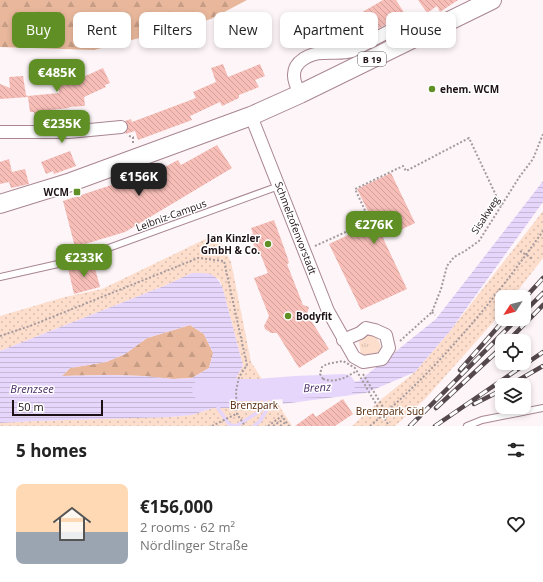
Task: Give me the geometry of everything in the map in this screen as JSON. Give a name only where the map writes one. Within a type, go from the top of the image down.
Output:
[{"type":"main road","name":"B 19","points":[[0,204],[71,182],[251,116],[300,94],[492,0]]},
{"type":"street","points":[[300,94],[295,83],[294,76],[295,68],[298,63],[314,54],[343,53],[352,51],[386,33]]},
{"type":"street","name":"Schmelzofenvorstadt","points":[[251,116],[328,311],[362,373]]},
{"type":"street","points":[[0,132],[124,132]]},
{"type":"street","points":[[343,340],[360,333],[366,328],[386,335],[389,348],[382,359],[363,362],[354,357]]},
{"type":"lane","name":"Leibniz-Campus","points":[[0,277],[58,264],[103,250],[279,186]]},
{"type":"lane","points":[[467,426],[482,420],[543,408]]},
{"type":"path","points":[[124,132],[133,137],[133,143],[128,145]]},
{"type":"path","name":"Sisakweg","points":[[389,348],[400,341],[432,312],[441,289],[447,266],[454,257],[478,241],[520,176],[534,159],[543,134]]},
{"type":"path","points":[[304,251],[371,223],[355,188],[402,166],[406,171],[469,138],[501,206]]},
{"type":"path","points":[[370,426],[414,387],[462,335],[526,255],[543,231]]},
{"type":"path","points":[[520,251],[533,259]]},
{"type":"path","points":[[0,336],[30,326],[198,258],[224,261],[247,364],[239,376],[236,391],[237,414],[245,426]]},
{"type":"path","points":[[432,312],[435,316]]},
{"type":"path","points":[[386,412],[362,373],[335,381],[329,381],[323,379],[320,374],[322,367],[327,364],[343,361],[355,368],[389,426]]},
{"type":"path","points":[[212,426],[237,414]]},
{"type":"path","points":[[268,426],[282,416],[289,426]]},
{"type":"path","points":[[273,426],[284,419]]},
{"type":"path","points":[[280,426],[286,422]]},
{"type":"green space","points":[[0,0],[247,0],[224,12],[214,12],[214,17],[206,20],[206,12],[139,12],[139,38],[131,40],[131,12],[73,12],[73,48],[102,48],[94,50],[31,48],[65,48],[65,12],[12,12],[12,47],[0,47]]},
{"type":"green space","name":"Brenzpark Süd","points":[[543,211],[543,258],[518,290],[495,290],[495,320],[426,398],[395,426],[352,426],[415,372],[450,331]]},
{"type":"green space","name":"Brenzpark","points":[[216,234],[231,262],[251,362],[292,426],[0,426],[0,423],[34,421],[170,417],[192,415],[213,408],[233,408],[234,386],[237,376],[243,366],[219,279],[192,273],[164,286],[0,351],[0,316],[65,297],[102,289]]},
{"type":"green space","points":[[190,325],[204,334],[213,353],[209,368],[192,378],[173,379],[110,375],[62,376],[70,368],[106,362],[125,354],[147,338]]},
{"type":"green space","points":[[369,333],[378,341],[381,352],[373,355],[361,355],[359,341]]},
{"type":"water","points":[[543,181],[543,202],[450,331],[415,372],[366,393],[283,404],[281,391],[359,381],[436,319]]},
{"type":"water","name":"Brenzsee","points":[[192,273],[203,273],[215,276],[218,279],[223,289],[243,366],[237,376],[234,386],[233,408],[213,408],[192,415],[170,417],[0,423],[0,351],[164,286]],"holes":[[[190,325],[204,334],[213,353],[209,368],[192,378],[173,379],[110,375],[62,376],[70,368],[106,362],[125,354],[147,338]]]},
{"type":"building","points":[[383,0],[396,0],[404,12],[386,12],[386,24],[378,29],[378,12],[362,12]]},
{"type":"building","points":[[418,0],[458,0],[440,12],[437,6],[426,12]]},
{"type":"building","points":[[223,64],[228,77],[260,64],[265,76],[255,80],[259,87],[239,95],[239,98],[222,106],[220,102],[190,116],[192,120],[138,140],[135,131],[125,134],[128,127],[125,121],[131,119],[132,122],[196,98],[193,92],[216,82],[211,68]]},
{"type":"building","points":[[69,68],[70,83],[103,68],[110,83],[105,85],[106,87],[84,97],[85,106],[51,110],[52,122],[38,123],[37,114],[30,112],[28,97],[0,99],[0,84],[10,88],[9,77],[23,76],[26,95],[28,96],[59,93],[57,69]]},
{"type":"building","points":[[217,145],[232,168],[125,232],[75,247],[63,201],[148,173],[150,175],[178,160],[181,165]]},
{"type":"building","points":[[70,151],[76,166],[54,174],[53,171],[46,174],[41,162]]},
{"type":"building","points":[[9,159],[12,172],[25,169],[29,184],[11,188],[9,182],[0,184],[0,162]]},
{"type":"building","points":[[391,173],[415,223],[383,238],[407,289],[361,310],[329,244],[374,223],[357,189]]},
{"type":"building","name":"Bodyfit","points":[[274,220],[287,256],[289,263],[287,264],[303,305],[309,307],[307,314],[329,349],[299,368],[277,333],[271,333],[265,329],[264,326],[269,316],[254,278],[268,273],[260,253],[257,254],[250,235],[253,234],[251,228]]},
{"type":"building","points":[[93,261],[100,287],[74,294],[68,268]]},
{"type":"building","points":[[343,399],[353,414],[335,426],[295,426],[313,413],[316,417]]},
{"type":"waterway","name":"Brenz","points":[[203,390],[257,390],[344,385]]},
{"type":"waterway","points":[[254,426],[260,421],[280,388]]},
{"type":"waterway","points":[[219,405],[218,408],[228,423],[236,426],[260,411],[272,389]]},
{"type":"railway","points":[[531,291],[543,278]]},
{"type":"railway","points":[[531,305],[543,293]]},
{"type":"railway","points":[[515,334],[543,305]]},
{"type":"railway","points":[[460,370],[499,326]]},
{"type":"railway","points":[[410,426],[510,326]]},
{"type":"railway","points":[[435,426],[543,352]]},
{"type":"railway","points":[[436,408],[495,353]]},
{"type":"railway","points":[[522,378],[543,366]]},
{"type":"railway","points":[[474,404],[495,394]]},
{"type":"place","name":"ehem. WCM","points":[[432,89]]},
{"type":"place","name":"WCM","points":[[77,192]]},
{"type":"place","name":"Jan Kinzler GmbH & Co.","points":[[268,244]]},
{"type":"place","name":"Bodyfit","points":[[288,316]]}]
